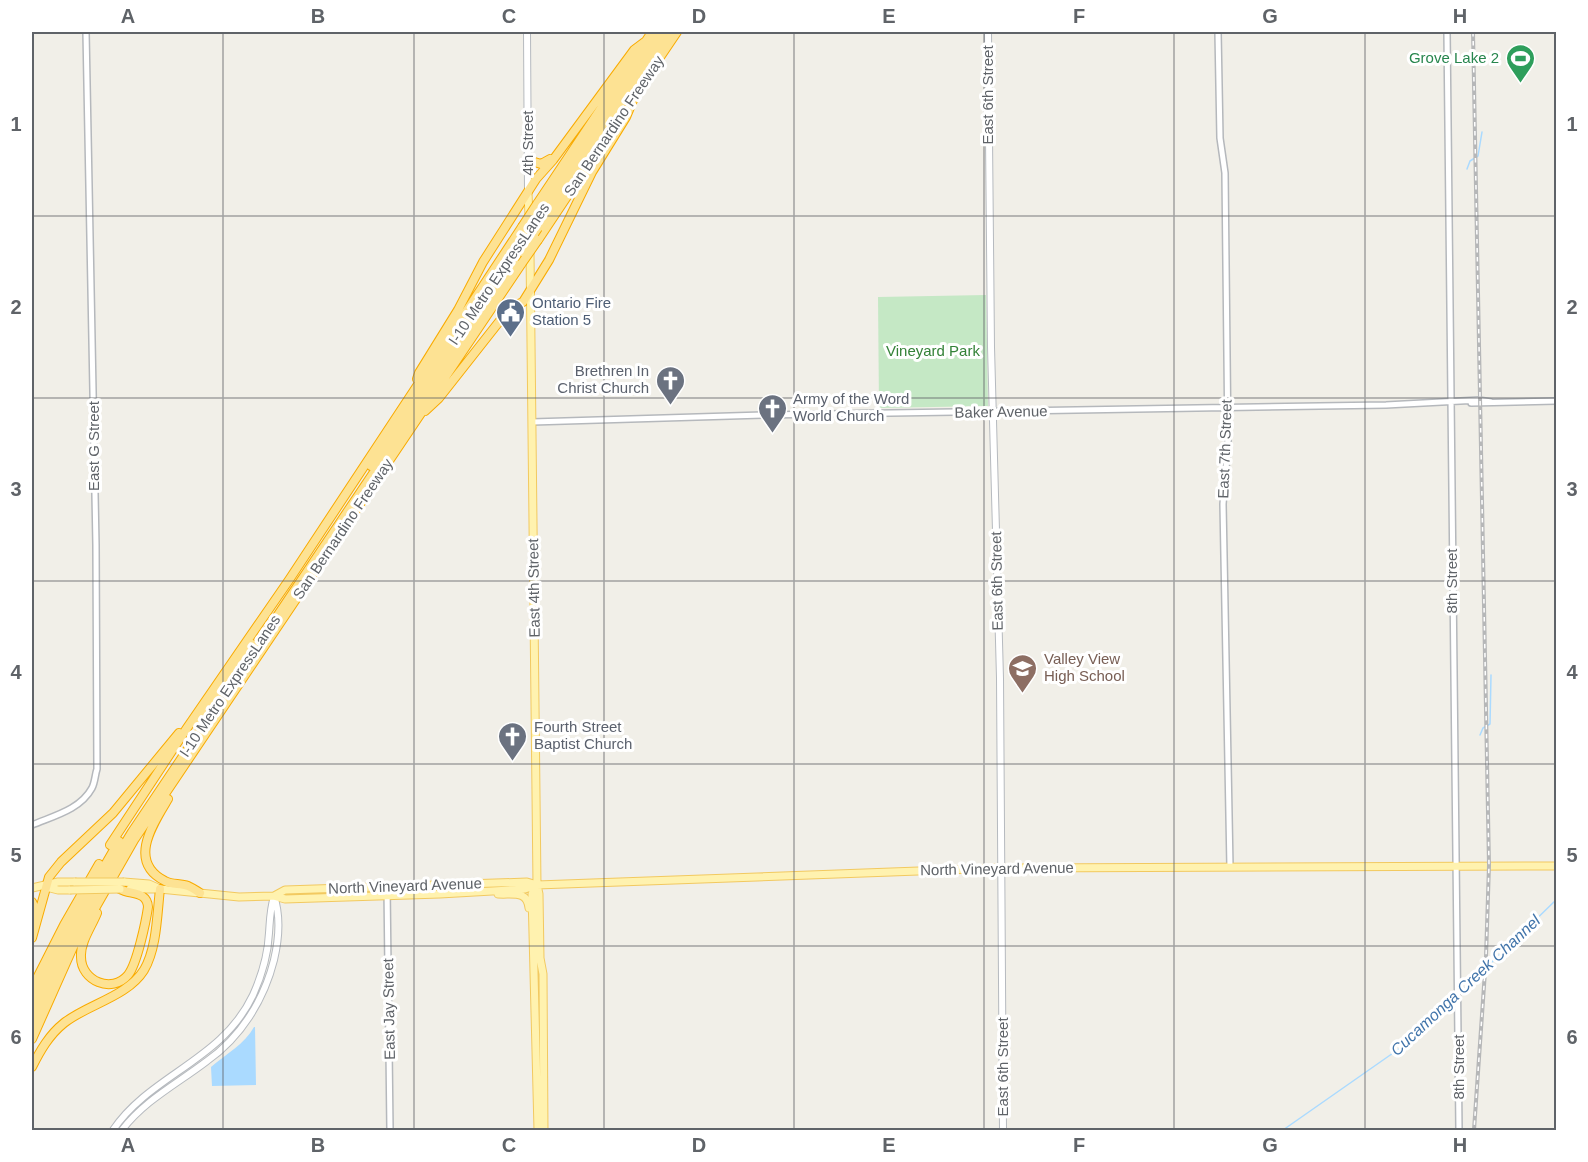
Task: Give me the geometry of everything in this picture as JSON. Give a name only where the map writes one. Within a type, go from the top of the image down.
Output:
[{"type":"highway","name":"San Bernardino Freeway","points":[[32,987],[59,933],[126,820],[284,588],[652,32]]},
{"type":"highway","name":"I-10 Metro ExpressLanes","points":[[32,1004],[74,919],[124,834],[660,32]]},
{"type":"highway","name":"I-10 Metro ExpressLanes","points":[[32,1022],[93,897],[132,832],[668,32]]},
{"type":"highway","name":"San Bernardino Freeway","points":[[32,1039],[73,947],[134,840],[677,32]]},
{"type":"highway","points":[[414,390],[418,373],[447,328],[483,262],[528,192],[634,50],[646,41]]},
{"type":"highway","points":[[419,416],[432,406],[506,313],[523,302],[555,250],[596,165],[626,117],[636,93]]},
{"type":"highway","points":[[528,160],[537,164],[545,164],[559,150]]},
{"type":"highway","points":[[32,938],[46,886],[54,870],[113,813],[177,734],[187,728]]},
{"type":"highway","points":[[199,744],[190,765],[152,826],[146,840],[145,850],[150,868],[160,878],[168,883],[187,886],[200,892]]},
{"type":"highway","points":[[112,876],[81,954],[84,971],[93,980],[103,983],[117,982],[130,973],[147,912],[148,903],[144,897],[127,893],[122,885]]},
{"type":"highway","points":[[32,1067],[48,1039],[62,1024],[127,987],[140,975],[150,953],[160,889]]},
{"type":"highway","points":[[32,902],[36,911],[35,927]]},
{"type":"main road","name":"4th Street","points":[[527,32],[530,290]]},
{"type":"main road","name":"East 6th Street","points":[[988,32],[1000,678],[1003,1131]]},
{"type":"main road","name":"East 4th Street","points":[[530,290],[537,885],[543,981],[544,1131]]},
{"type":"main road","name":"North Vineyard Avenue","points":[[46,886],[58,890],[70,890],[149,884],[160,889],[239,897],[274,896],[285,899],[440,894],[525,889],[537,885],[1000,868],[1557,866]]},
{"type":"main road","name":"North Vineyard Avenue","points":[[32,888],[58,882],[122,885]]},
{"type":"main road","name":"North Vineyard Avenue","points":[[274,896],[285,890],[527,882],[537,885]]},
{"type":"main road","points":[[440,894],[447,890],[471,888],[477,884]]},
{"type":"main road","name":"East 4th Street","points":[[537,885],[532,894],[532,962],[537,1021],[538,1131]]},
{"type":"main road","points":[[488,890],[494,894],[522,894],[526,898],[529,904],[532,962]]},
{"type":"main road","points":[[113,1131],[142,1098],[220,1041],[244,1010],[260,978],[265,962],[269,939],[270,908],[274,896]]},
{"type":"main road","points":[[122,1131],[148,1101],[220,1051],[232,1041],[245,1023],[264,991],[276,949],[278,909],[274,896]]},
{"type":"street","name":"East G Street","points":[[32,825],[70,809],[83,799],[93,786],[97,769],[94,427],[86,32]]},
{"type":"street","name":"East 7th Street","points":[[1218,32],[1220,138],[1225,173],[1228,454],[1223,504],[1230,867]]},
{"type":"street","name":"8th Street","points":[[1447,32],[1459,1131]]},
{"type":"street","name":"Baker Avenue","points":[[532,422],[763,415],[1228,408],[1479,400],[1491,402],[1557,401]]},
{"type":"street","name":"East Jay Street","points":[[387,887],[390,1131]]},
{"type":"green space","name":"Vineyard Park","points":[[986,295],[988,406],[879,408],[878,297]]},
{"type":"water","points":[[254,1027],[256,1085],[212,1086],[211,1067],[240,1044]]},
{"type":"waterway","points":[[1467,169],[1470,161],[1478,156],[1482,132]]},
{"type":"waterway","points":[[1480,735],[1483,728],[1490,724],[1491,675]]},
{"type":"waterway","name":"Cucamonga Creek Channel","points":[[1460,993],[1556,900]]},
{"type":"waterway","name":"Cucamonga Creek Channel","points":[[1283,1130],[1406,1044],[1455,999]]},
{"type":"railway","points":[[1473,32],[1489,865],[1486,957],[1474,1130]]},
{"type":"place","name":"Grove Lake 2","points":[[1520,84]]},
{"type":"place","name":"Ontario Fire Station 5","points":[[511,338]]},
{"type":"place","name":"Brethren In Christ Church","points":[[670,406]]},
{"type":"place","name":"Army of the Word World Church","points":[[772,434]]},
{"type":"place","name":"Valley View High School","points":[[1023,694]]},
{"type":"place","name":"Fourth Street Baptist Church","points":[[513,762]]}]
